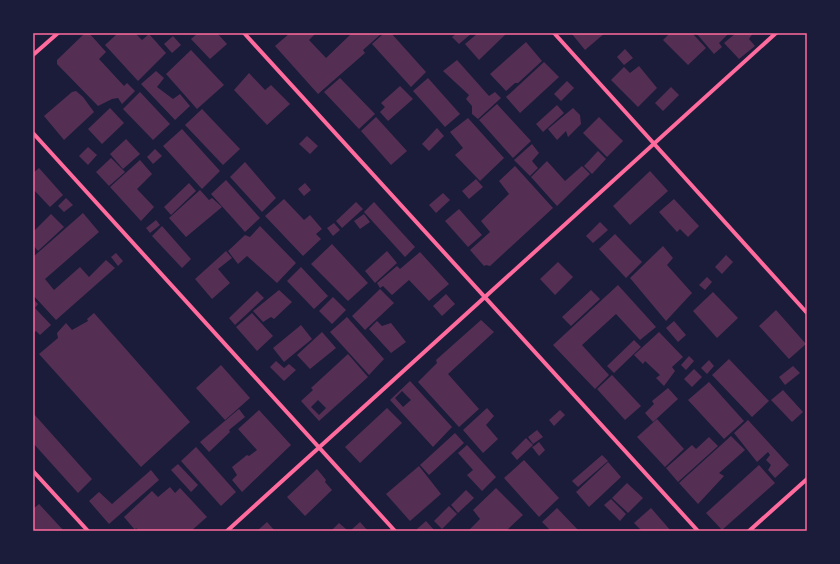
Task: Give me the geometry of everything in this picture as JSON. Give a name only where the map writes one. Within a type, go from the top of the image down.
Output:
[{"type":"street","points":[[33,55],[58,33]]},
{"type":"street","points":[[244,33],[698,531]]},
{"type":"street","points":[[554,33],[807,313]]},
{"type":"street","points":[[227,531],[776,33]]},
{"type":"street","points":[[33,133],[396,531]]},
{"type":"street","points":[[33,471],[88,531]]},
{"type":"street","points":[[749,531],[807,479]]},
{"type":"building","points":[[85,33],[89,33],[106,52],[99,59],[124,86],[127,83],[135,91],[122,104],[118,98],[112,99],[98,106],[57,64],[57,60]]},
{"type":"building","points":[[118,33],[135,33],[142,40],[149,34],[166,53],[138,81],[105,45]]},
{"type":"building","points":[[198,33],[217,33],[227,44],[210,59],[191,39]]},
{"type":"building","points":[[290,33],[316,33],[309,40],[326,58],[352,33],[382,33],[363,50],[365,53],[318,94],[275,46]]},
{"type":"building","points":[[384,33],[391,33],[426,72],[411,87],[372,44]]},
{"type":"building","points":[[457,33],[472,33],[459,44],[452,37]]},
{"type":"building","points":[[478,33],[507,33],[479,60],[465,44]]},
{"type":"building","points":[[605,33],[585,50],[572,34]]},
{"type":"building","points":[[670,33],[692,33],[706,48],[688,65],[663,40]]},
{"type":"building","points":[[696,33],[729,33],[719,43],[722,47],[714,54]]},
{"type":"building","points":[[736,33],[753,33],[749,39],[755,46],[739,59],[724,43]]},
{"type":"building","points":[[173,36],[181,45],[172,53],[164,44]]},
{"type":"building","points":[[526,42],[542,61],[518,83],[515,83],[506,91],[490,74]]},
{"type":"building","points":[[625,49],[633,58],[624,65],[617,57]]},
{"type":"building","points":[[191,50],[224,85],[197,109],[166,74]]},
{"type":"building","points":[[457,60],[489,96],[495,92],[501,98],[478,119],[472,114],[472,106],[466,99],[469,95],[443,71]]},
{"type":"building","points":[[544,62],[559,77],[520,113],[506,97]]},
{"type":"building","points":[[639,66],[657,88],[638,107],[611,80],[624,67],[630,73]]},
{"type":"building","points":[[156,71],[164,78],[157,87],[173,99],[180,94],[190,106],[175,120],[141,84]]},
{"type":"building","points":[[249,73],[265,90],[271,85],[290,104],[267,125],[234,90]]},
{"type":"building","points":[[340,78],[375,114],[359,129],[324,92]]},
{"type":"building","points":[[428,78],[460,114],[445,127],[413,91]]},
{"type":"building","points":[[567,81],[574,88],[561,101],[554,94]]},
{"type":"building","points":[[400,86],[413,99],[388,121],[380,112],[385,107],[381,103]]},
{"type":"building","points":[[671,87],[679,95],[663,111],[655,103]]},
{"type":"building","points":[[76,91],[83,97],[94,112],[64,140],[44,116],[72,92]]},
{"type":"building","points":[[140,92],[170,124],[153,140],[123,109]]},
{"type":"building","points":[[497,104],[531,141],[513,158],[479,120]]},
{"type":"building","points":[[557,105],[564,113],[543,132],[536,124]]},
{"type":"building","points":[[110,108],[124,123],[102,144],[88,129]]},
{"type":"building","points":[[573,108],[580,115],[581,124],[568,137],[566,131],[557,140],[548,129]]},
{"type":"building","points":[[202,109],[240,149],[223,165],[185,125]]},
{"type":"building","points":[[376,117],[407,151],[391,165],[361,131]]},
{"type":"building","points":[[599,117],[623,141],[607,157],[583,133]]},
{"type":"building","points":[[468,118],[504,158],[480,181],[455,155],[463,148],[450,132]]},
{"type":"building","points":[[437,128],[444,136],[429,151],[422,144]]},
{"type":"building","points":[[182,129],[220,171],[202,189],[163,146]]},
{"type":"building","points":[[307,136],[318,146],[310,154],[299,144]]},
{"type":"building","points":[[126,139],[140,154],[123,169],[110,154]]},
{"type":"building","points":[[532,144],[539,153],[532,161],[538,168],[530,176],[514,160]]},
{"type":"building","points":[[88,147],[97,155],[88,165],[79,156]]},
{"type":"building","points":[[155,149],[162,156],[153,164],[147,157]]},
{"type":"building","points":[[598,151],[606,159],[592,174],[584,166]]},
{"type":"building","points":[[111,158],[125,172],[109,186],[96,172]]},
{"type":"building","points":[[140,160],[152,174],[137,189],[154,207],[141,221],[110,187]]},
{"type":"building","points":[[547,161],[565,181],[582,166],[590,174],[557,206],[531,177]]},
{"type":"building","points":[[245,162],[276,198],[262,212],[230,177]]},
{"type":"building","points":[[515,166],[553,208],[490,266],[484,266],[470,250],[490,232],[481,221],[509,194],[499,181]]},
{"type":"building","points":[[39,168],[63,195],[50,207],[33,189],[33,173]]},
{"type":"building","points":[[650,171],[668,191],[630,225],[613,206]]},
{"type":"building","points":[[476,179],[483,187],[469,199],[462,191]]},
{"type":"building","points":[[226,180],[260,218],[245,232],[211,194]]},
{"type":"building","points":[[189,183],[196,191],[171,215],[164,207]]},
{"type":"building","points":[[305,183],[311,190],[304,196],[298,189]]},
{"type":"building","points":[[200,190],[209,200],[212,198],[222,207],[186,237],[169,218]]},
{"type":"building","points":[[443,193],[450,200],[436,213],[429,205]]},
{"type":"building","points":[[66,198],[73,205],[64,212],[58,206]]},
{"type":"building","points":[[284,199],[304,220],[310,215],[322,229],[316,234],[321,239],[303,256],[265,216]]},
{"type":"building","points":[[674,199],[699,226],[688,237],[680,229],[677,232],[659,212]]},
{"type":"building","points":[[356,202],[363,209],[342,228],[336,221]]},
{"type":"building","points":[[374,202],[415,247],[405,257],[364,212]]},
{"type":"building","points":[[459,209],[482,235],[468,247],[445,221]]},
{"type":"building","points":[[83,213],[99,232],[45,279],[54,290],[80,267],[89,277],[106,260],[115,268],[56,320],[33,295],[33,257]]},
{"type":"building","points":[[51,214],[64,227],[38,251],[33,245],[33,232]]},
{"type":"building","points":[[364,214],[370,222],[360,229],[354,221]]},
{"type":"building","points":[[156,220],[160,225],[150,233],[146,228]]},
{"type":"building","points":[[600,222],[608,230],[593,243],[586,236]]},
{"type":"building","points":[[334,223],[340,230],[333,236],[327,228]]},
{"type":"building","points":[[162,226],[191,259],[182,268],[152,236]]},
{"type":"building","points":[[260,226],[296,263],[277,283],[247,256],[238,264],[228,251],[245,235],[250,237]]},
{"type":"building","points":[[615,234],[642,262],[626,278],[599,249]]},
{"type":"building","points":[[332,244],[368,283],[348,301],[311,264]]},
{"type":"building","points":[[663,246],[673,258],[667,265],[692,293],[666,321],[630,278]]},
{"type":"building","points":[[226,251],[232,258],[218,269],[230,283],[212,299],[195,279]]},
{"type":"building","points":[[387,251],[397,263],[375,283],[365,271]]},
{"type":"building","points":[[420,252],[449,284],[429,301],[409,280],[392,295],[383,286],[380,288],[377,283],[397,266],[400,269]]},
{"type":"building","points":[[116,253],[123,261],[118,266],[111,257]]},
{"type":"building","points":[[726,255],[733,262],[722,274],[715,267]]},
{"type":"building","points":[[558,262],[573,277],[555,295],[540,279]]},
{"type":"building","points":[[301,267],[328,296],[314,309],[287,281]]},
{"type":"building","points":[[707,277],[712,282],[705,290],[699,285]]},
{"type":"building","points":[[618,285],[656,327],[640,340],[616,314],[582,345],[609,375],[595,389],[553,345]]},
{"type":"building","points":[[380,289],[394,303],[365,330],[352,316]]},
{"type":"building","points":[[279,290],[292,302],[274,319],[271,317],[263,322],[253,311]]},
{"type":"building","points":[[591,290],[600,299],[571,326],[562,317]]},
{"type":"building","points":[[257,291],[264,298],[235,325],[229,318]]},
{"type":"building","points":[[713,292],[738,318],[717,338],[693,311]]},
{"type":"building","points":[[446,294],[455,304],[442,316],[433,306]]},
{"type":"building","points":[[333,297],[346,310],[332,324],[319,311]]},
{"type":"building","points":[[33,299],[38,304],[35,308],[51,325],[40,335],[36,331],[33,333]]},
{"type":"building","points":[[776,310],[806,344],[789,359],[759,326]]},
{"type":"building","points":[[94,313],[190,422],[141,467],[39,354],[58,338],[57,333],[66,323],[72,330],[88,321],[87,319]]},
{"type":"building","points":[[252,313],[273,336],[257,351],[236,327]]},
{"type":"building","points":[[347,317],[384,359],[369,375],[330,332]]},
{"type":"building","points":[[481,320],[494,332],[448,374],[479,409],[459,427],[418,382],[437,363],[436,360]]},
{"type":"building","points":[[377,321],[382,326],[391,323],[406,342],[391,353],[369,329]]},
{"type":"building","points":[[674,321],[686,335],[678,342],[666,328]]},
{"type":"building","points":[[301,325],[312,339],[284,362],[273,348]]},
{"type":"building","points":[[322,332],[336,348],[310,369],[297,355]]},
{"type":"building","points":[[659,332],[683,357],[672,367],[675,371],[664,386],[656,378],[660,375],[645,361],[643,364],[634,355]]},
{"type":"building","points":[[634,340],[641,347],[614,373],[607,366]]},
{"type":"building","points":[[348,354],[368,377],[319,421],[301,401],[313,390],[311,388]],"holes":[[[318,400],[326,408],[319,415],[311,407]]]},
{"type":"building","points":[[689,356],[694,361],[686,370],[681,365]]},
{"type":"building","points":[[729,359],[769,401],[752,417],[712,375]]},
{"type":"building","points":[[709,360],[714,366],[707,374],[701,368]]},
{"type":"building","points":[[276,361],[284,368],[289,364],[296,370],[284,381],[270,367]]},
{"type":"building","points":[[221,365],[250,398],[225,420],[196,388]]},
{"type":"building","points":[[793,366],[800,373],[785,385],[779,377]]},
{"type":"building","points":[[694,369],[702,377],[692,387],[684,379]]},
{"type":"building","points":[[612,375],[641,406],[625,420],[597,389]]},
{"type":"building","points":[[410,381],[452,427],[433,447],[390,400]],"holes":[[[402,391],[411,400],[403,407],[395,398]]]},
{"type":"building","points":[[709,382],[744,421],[724,439],[688,400]]},
{"type":"building","points":[[668,388],[678,399],[653,422],[645,413],[654,404],[652,401]]},
{"type":"building","points":[[783,390],[803,412],[792,422],[771,400]]},
{"type":"building","points":[[387,408],[402,423],[360,463],[345,447]]},
{"type":"building","points":[[487,408],[494,416],[486,425],[498,439],[483,453],[463,430]]},
{"type":"building","points":[[239,409],[245,417],[229,430],[230,432],[209,452],[200,442]]},
{"type":"building","points":[[259,410],[291,445],[242,492],[232,480],[237,475],[232,467],[247,455],[249,456],[257,450],[238,429]]},
{"type":"building","points":[[560,410],[565,415],[554,426],[549,420]]},
{"type":"building","points":[[33,413],[92,479],[78,493],[33,443]]},
{"type":"building","points":[[657,419],[684,449],[665,467],[637,437]]},
{"type":"building","points":[[748,420],[789,465],[775,478],[768,470],[771,465],[766,460],[770,455],[768,452],[757,462],[734,433]]},
{"type":"building","points":[[537,430],[543,437],[533,444],[528,437]]},
{"type":"building","points":[[455,433],[464,443],[429,475],[420,465]]},
{"type":"building","points":[[731,436],[745,450],[719,473],[724,476],[698,504],[679,483]]},
{"type":"building","points":[[709,437],[718,446],[678,482],[666,468],[692,445],[696,449]]},
{"type":"building","points":[[526,438],[533,445],[517,460],[511,453]]},
{"type":"building","points":[[539,442],[545,450],[539,456],[532,447]]},
{"type":"building","points":[[467,445],[496,477],[482,491],[467,475],[473,470],[458,453]]},
{"type":"building","points":[[196,447],[236,492],[221,506],[181,461]]},
{"type":"building","points":[[602,455],[608,461],[578,487],[572,481]]},
{"type":"building","points":[[524,460],[559,498],[539,517],[504,478]]},
{"type":"building","points":[[608,462],[621,477],[589,507],[576,492]]},
{"type":"building","points":[[178,464],[198,485],[191,492],[171,470]]},
{"type":"building","points":[[759,465],[775,483],[722,530],[706,513]]},
{"type":"building","points":[[419,466],[441,494],[410,521],[386,494]]},
{"type":"building","points":[[317,469],[332,490],[305,516],[287,497]]},
{"type":"building","points":[[151,470],[159,480],[109,524],[89,501],[99,492],[112,504]]},
{"type":"building","points":[[627,483],[643,498],[628,513],[612,498]]},
{"type":"building","points":[[170,487],[175,493],[180,488],[207,517],[191,531],[139,531],[136,528],[135,530],[124,517],[152,491],[158,497]]},
{"type":"building","points":[[496,488],[523,515],[506,531],[468,531],[480,519],[473,510]]},
{"type":"building","points":[[466,490],[474,498],[458,513],[451,505]]},
{"type":"building","points":[[611,499],[626,514],[620,521],[604,505]]},
{"type":"building","points":[[39,504],[64,531],[33,531],[33,509]]},
{"type":"building","points":[[449,506],[457,514],[442,529],[434,521]]},
{"type":"building","points":[[557,508],[579,531],[551,531],[542,522]]},
{"type":"building","points":[[651,508],[671,531],[642,531],[634,523]]},
{"type":"building","points":[[426,521],[435,531],[418,531],[417,529]]},
{"type":"building","points":[[267,522],[275,531],[257,531]]},
{"type":"building","points":[[360,522],[368,531],[350,531]]},
{"type":"building","points":[[339,523],[346,529],[345,531],[331,531]]}]
